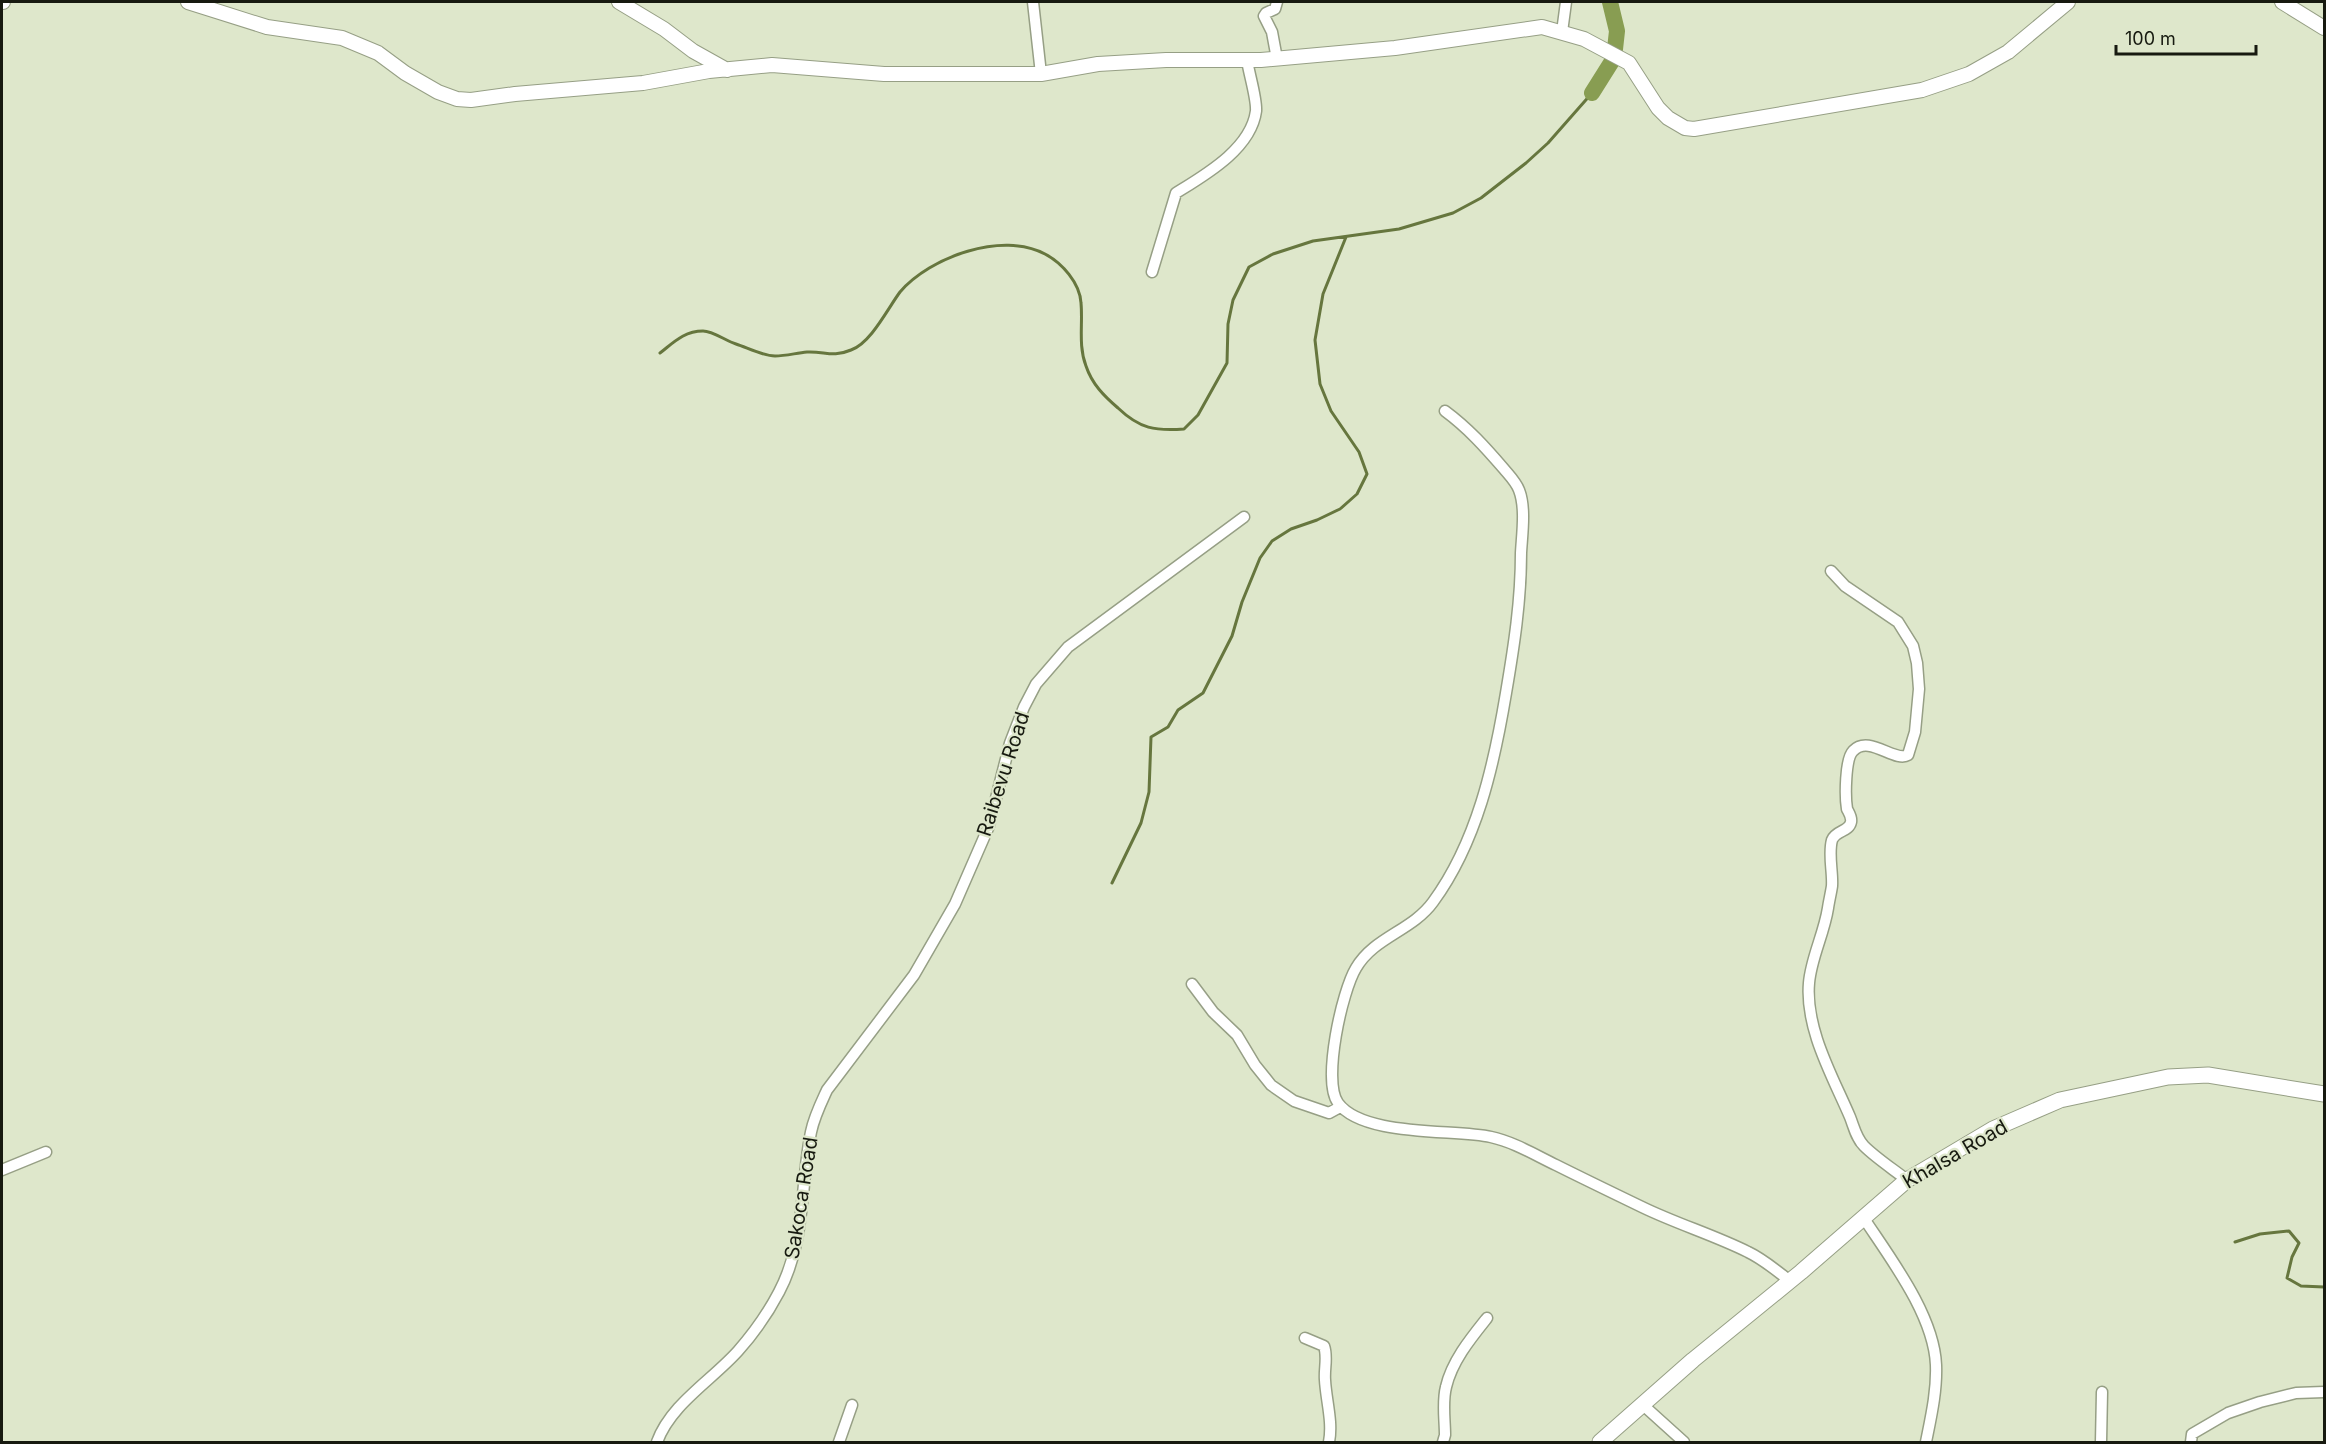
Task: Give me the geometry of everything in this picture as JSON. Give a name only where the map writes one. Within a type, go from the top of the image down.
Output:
[{"type":"main road","name":"Khalsa Road","points":[[1600,1443],[1907,1180],[1993,1129],[2051,1104],[2124,1085],[2168,1077],[2208,1075],[2325,1094]]},
{"type":"street","points":[[188,2],[267,27],[342,38],[378,53],[423,84],[457,99],[471,100],[622,85],[772,65],[884,74],[1041,74],[1098,64],[1166,60],[1276,59],[1395,48],[1542,27],[1584,39],[1629,63],[1658,108],[1668,118],[1685,128],[1708,128],[1922,90],[1969,74],[2008,52],[2068,2]]},
{"type":"street","points":[[619,2],[664,29],[693,51],[727,70]]},
{"type":"street","points":[[1033,2],[1041,74]]},
{"type":"street","points":[[1276,59],[1272,32],[1264,16],[1275,9],[1277,2]]},
{"type":"street","points":[[1562,32],[1566,2]]},
{"type":"street","points":[[2282,2],[2325,28]]},
{"type":"street","points":[[1152,272],[1176,193],[1213,170],[1246,138],[1256,111],[1247,60]]},
{"type":"street","points":[[1445,411],[1467,427],[1519,490],[1522,531],[1521,590],[1517,633],[1496,753],[1477,813],[1461,853],[1432,904],[1411,924],[1374,947],[1364,956],[1350,978],[1339,1018],[1331,1076],[1332,1090],[1340,1107],[1353,1115],[1395,1128],[1475,1135],[1509,1143],[1674,1223],[1750,1253],[1790,1281]]},
{"type":"street","name":"Raibevu Road","points":[[827,1090],[914,975],[955,904],[988,826],[1010,743],[1036,684],[1068,647],[1244,517]]},
{"type":"street","points":[[1831,571],[1845,586],[1898,622],[1913,646],[1919,689],[1916,732],[1908,755],[1901,757],[1878,748],[1862,746],[1853,750],[1847,761],[1847,807],[1851,817],[1850,824],[1833,840],[1832,886],[1826,923],[1811,968],[1808,998],[1829,1074],[1856,1133],[1864,1145],[1907,1180]]},
{"type":"street","points":[[1192,984],[1213,1012],[1237,1035],[1254,1065],[1271,1085],[1294,1101],[1329,1113],[1340,1107]]},
{"type":"street","name":"Sakoca Road","points":[[657,1443],[665,1426],[684,1403],[738,1352],[759,1325],[790,1269],[801,1222],[811,1132],[827,1090]]},
{"type":"street","points":[[2,1170],[46,1152]]},
{"type":"street","points":[[1863,1217],[1898,1270],[1926,1321],[1936,1362],[1935,1401],[1926,1443]]},
{"type":"street","points":[[1443,1443],[1445,1389],[1463,1350],[1487,1318]]},
{"type":"street","points":[[1305,1338],[1324,1346],[1326,1351],[1325,1378],[1329,1404],[1329,1443]]},
{"type":"street","points":[[2100,1443],[2102,1392]]},
{"type":"street","points":[[2191,1443],[2192,1434],[2228,1413],[2296,1393],[2325,1392]]},
{"type":"street","points":[[839,1443],[852,1405]]},
{"type":"street","points":[[1643,1405],[1684,1443]]},
{"type":"waterway","points":[[1592,93],[1614,58],[1617,31],[1610,2]]},
{"type":"waterway","points":[[660,353],[684,335],[703,331],[770,356],[807,352],[833,354],[851,350],[865,340],[879,324],[900,292],[929,268],[968,251],[1008,245],[1028,248],[1045,254],[1058,263],[1074,281],[1081,303],[1081,342],[1084,358],[1092,378],[1108,399],[1126,415],[1148,427],[1165,430],[1184,429],[1198,415],[1227,363],[1228,324],[1233,300],[1249,267],[1273,254],[1313,241],[1399,229],[1453,213],[1481,198],[1526,163],[1548,143],[1592,93]]},
{"type":"waterway","points":[[1112,883],[1141,823],[1149,792],[1151,737],[1168,727],[1178,710],[1203,693],[1232,636],[1242,602],[1260,558],[1272,541],[1291,529],[1340,509],[1357,494],[1367,474],[1359,452],[1331,411],[1320,384],[1315,340],[1323,294],[1346,237]]},
{"type":"waterway","points":[[2235,1242],[2260,1234],[2289,1231],[2299,1243],[2292,1257],[2287,1278],[2301,1286],[2324,1287]]}]
